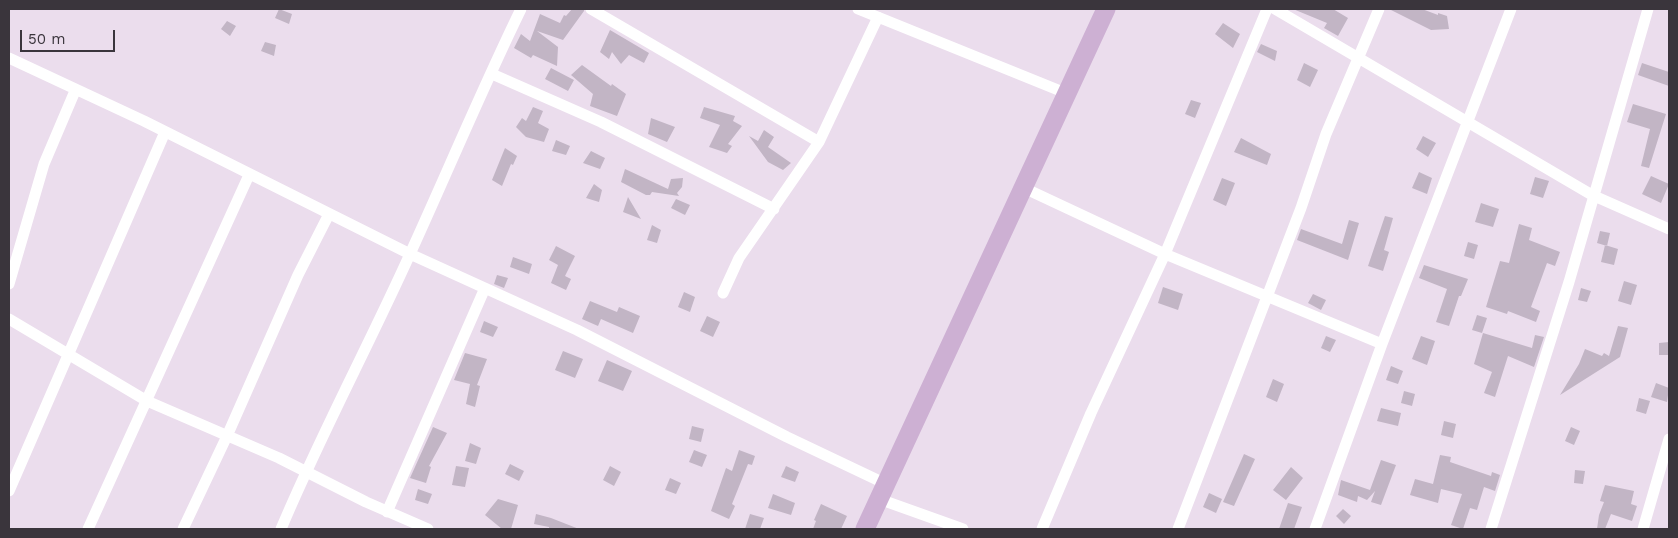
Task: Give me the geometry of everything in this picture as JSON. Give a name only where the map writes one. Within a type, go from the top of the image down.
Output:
[{"type":"main road","points":[[866,529],[1106,9]]},
{"type":"street","points":[[281,529],[305,471],[410,254],[521,9]]},
{"type":"street","points":[[591,9],[819,142]]},
{"type":"street","points":[[858,9],[1068,94]]},
{"type":"street","points":[[1042,529],[1091,413],[1164,254],[1267,9]]},
{"type":"street","points":[[1275,9],[1592,194],[1669,229]]},
{"type":"street","points":[[1178,529],[1200,478],[1301,208],[1326,134],[1379,9]]},
{"type":"street","points":[[1315,529],[1382,344],[1511,9]]},
{"type":"street","points":[[1491,529],[1566,291],[1592,194],[1648,9]]},
{"type":"street","points":[[723,293],[739,258],[819,142],[878,17]]},
{"type":"street","points":[[9,58],[75,91],[165,132],[410,254],[577,330],[787,437],[883,491],[963,529]]},
{"type":"street","points":[[492,74],[601,122],[774,209]]},
{"type":"street","points":[[9,284],[44,164],[75,91]]},
{"type":"street","points":[[9,491],[165,132]]},
{"type":"street","points":[[88,529],[249,175]]},
{"type":"street","points":[[1024,188],[1164,254],[1382,344]]},
{"type":"street","points":[[182,529],[227,436],[298,275],[329,214]]},
{"type":"street","points":[[387,512],[485,288]]},
{"type":"street","points":[[9,319],[147,401],[305,471],[387,512],[428,529]]},
{"type":"street","points":[[1643,529],[1669,439]]},
{"type":"building","points":[[279,9],[292,14],[289,24],[275,18]]},
{"type":"building","points":[[572,9],[584,9],[584,11],[563,40],[537,31],[558,47],[557,66],[533,55],[531,58],[514,48],[521,34],[530,41],[540,14],[560,23],[564,15],[566,16]]},
{"type":"building","points":[[1293,9],[1333,9],[1348,18],[1338,36],[1324,28],[1327,23]]},
{"type":"building","points":[[1389,9],[1422,9],[1447,16],[1449,29],[1431,30]]},
{"type":"building","points":[[227,21],[236,26],[230,36],[221,29]]},
{"type":"building","points":[[1223,23],[1240,34],[1233,48],[1215,34]]},
{"type":"building","points":[[610,30],[649,53],[644,63],[629,55],[621,64],[612,52],[609,59],[600,52]]},
{"type":"building","points":[[265,42],[276,45],[274,56],[261,51]]},
{"type":"building","points":[[1261,44],[1277,51],[1275,61],[1257,52]]},
{"type":"building","points":[[1304,63],[1318,70],[1310,87],[1297,80]]},
{"type":"building","points":[[1642,63],[1669,72],[1669,86],[1638,75]]},
{"type":"building","points":[[582,65],[611,86],[612,84],[626,94],[617,116],[590,106],[593,94],[571,75]]},
{"type":"building","points":[[551,68],[574,80],[568,91],[545,79]]},
{"type":"building","points":[[1191,100],[1201,103],[1195,118],[1185,114]]},
{"type":"building","points":[[1633,104],[1666,114],[1649,168],[1641,166],[1650,129],[1627,122]]},
{"type":"building","points":[[533,107],[543,111],[538,123],[549,129],[544,142],[526,137],[516,127],[522,118],[526,121]]},
{"type":"building","points":[[704,107],[735,116],[733,121],[742,126],[728,144],[732,146],[727,153],[709,147],[720,125],[700,118]]},
{"type":"building","points":[[651,118],[675,127],[667,142],[648,134]]},
{"type":"building","points":[[764,130],[774,137],[768,147],[791,163],[783,170],[768,162],[749,136],[758,141]]},
{"type":"building","points":[[1423,136],[1436,143],[1428,157],[1416,149]]},
{"type":"building","points":[[1241,138],[1271,154],[1267,165],[1234,152]]},
{"type":"building","points":[[556,140],[570,146],[566,155],[552,151]]},
{"type":"building","points":[[505,148],[517,156],[513,165],[511,164],[502,186],[492,180]]},
{"type":"building","points":[[591,151],[605,158],[600,169],[583,163]]},
{"type":"building","points":[[625,169],[668,189],[671,179],[683,178],[682,187],[677,193],[679,196],[652,192],[650,195],[646,195],[621,182]]},
{"type":"building","points":[[1419,172],[1432,178],[1427,194],[1412,188]]},
{"type":"building","points":[[1651,176],[1669,184],[1661,203],[1642,194]]},
{"type":"building","points":[[1535,177],[1549,181],[1543,198],[1530,194]]},
{"type":"building","points":[[1222,178],[1235,183],[1226,206],[1213,200]]},
{"type":"building","points":[[594,184],[602,190],[599,202],[586,198]]},
{"type":"building","points":[[628,197],[641,219],[623,212]]},
{"type":"building","points":[[676,199],[690,205],[685,215],[671,208]]},
{"type":"building","points":[[1481,203],[1499,209],[1493,227],[1475,222]]},
{"type":"building","points":[[1385,216],[1393,218],[1384,250],[1389,252],[1383,271],[1368,266]]},
{"type":"building","points":[[1349,220],[1359,223],[1348,260],[1297,240],[1301,229],[1342,244]]},
{"type":"building","points":[[1519,224],[1532,228],[1529,240],[1560,252],[1555,266],[1547,263],[1531,307],[1540,311],[1536,322],[1508,311],[1507,314],[1486,307],[1500,261],[1509,263]]},
{"type":"building","points":[[652,225],[661,230],[657,243],[647,240]]},
{"type":"building","points":[[1600,231],[1610,233],[1607,246],[1597,243]]},
{"type":"building","points":[[1468,242],[1478,245],[1474,259],[1464,256]]},
{"type":"building","points":[[1605,245],[1618,249],[1614,265],[1601,262]]},
{"type":"building","points":[[556,246],[575,256],[565,276],[571,279],[566,290],[551,283],[558,265],[549,260]]},
{"type":"building","points":[[513,257],[532,264],[529,274],[510,267]]},
{"type":"building","points":[[1424,265],[1468,279],[1461,296],[1459,296],[1449,326],[1436,322],[1447,289],[1419,278]]},
{"type":"building","points":[[497,275],[508,278],[504,288],[494,284]]},
{"type":"building","points":[[1624,281],[1637,285],[1631,305],[1618,301]]},
{"type":"building","points":[[1163,287],[1183,294],[1178,310],[1158,303]]},
{"type":"building","points":[[1581,288],[1591,291],[1587,302],[1578,300]]},
{"type":"building","points":[[684,292],[695,297],[690,312],[678,307]]},
{"type":"building","points":[[1313,294],[1326,300],[1321,310],[1308,303]]},
{"type":"building","points":[[590,301],[617,312],[619,307],[640,316],[633,333],[601,319],[598,326],[582,319]]},
{"type":"building","points":[[1477,315],[1487,318],[1482,333],[1472,330]]},
{"type":"building","points":[[707,316],[720,322],[713,337],[700,331]]},
{"type":"building","points":[[484,321],[498,327],[493,337],[480,332]]},
{"type":"building","points":[[1618,326],[1628,328],[1620,357],[1560,395],[1579,364],[1585,349],[1602,356],[1604,353],[1609,356]]},
{"type":"building","points":[[1483,333],[1532,348],[1535,335],[1544,337],[1534,367],[1508,356],[1495,397],[1484,393],[1492,372],[1474,364]]},
{"type":"building","points":[[1326,336],[1336,340],[1330,352],[1321,348]]},
{"type":"building","points":[[1421,336],[1435,341],[1427,365],[1412,359]]},
{"type":"building","points":[[1669,342],[1669,355],[1659,355],[1659,343]]},
{"type":"building","points":[[563,351],[583,359],[575,378],[555,370]]},
{"type":"building","points":[[465,353],[487,359],[477,385],[480,386],[475,407],[466,404],[470,384],[454,380]]},
{"type":"building","points":[[607,360],[632,371],[623,391],[598,381]]},
{"type":"building","points":[[1391,366],[1403,371],[1398,384],[1386,380]]},
{"type":"building","points":[[1273,379],[1284,384],[1277,402],[1266,397]]},
{"type":"building","points":[[1656,383],[1669,388],[1667,402],[1651,397]]},
{"type":"building","points":[[1404,391],[1415,394],[1412,406],[1401,403]]},
{"type":"building","points":[[1639,398],[1650,401],[1646,414],[1636,411]]},
{"type":"building","points":[[1381,408],[1401,413],[1398,426],[1377,421]]},
{"type":"building","points":[[1444,421],[1456,424],[1453,438],[1441,435]]},
{"type":"building","points":[[692,426],[704,429],[701,442],[689,439]]},
{"type":"building","points":[[433,427],[447,433],[429,466],[431,467],[426,483],[410,478]]},
{"type":"building","points":[[1571,427],[1580,431],[1574,445],[1565,441]]},
{"type":"building","points":[[470,443],[481,448],[476,464],[465,461]]},
{"type":"building","points":[[694,450],[707,455],[702,467],[689,462]]},
{"type":"building","points":[[739,450],[755,456],[752,465],[748,464],[732,504],[735,506],[729,519],[711,511],[726,468],[732,471]]},
{"type":"building","points":[[1244,454],[1255,459],[1234,506],[1223,502]]},
{"type":"building","points":[[1440,455],[1451,457],[1450,462],[1491,476],[1492,472],[1500,475],[1495,491],[1484,487],[1477,510],[1470,508],[1463,529],[1451,525],[1462,494],[1441,489],[1438,503],[1410,495],[1415,479],[1433,484]]},
{"type":"building","points":[[1381,460],[1396,465],[1381,505],[1371,502],[1375,491],[1367,500],[1358,496],[1357,502],[1338,495],[1341,480],[1370,490]]},
{"type":"building","points":[[510,464],[524,471],[519,481],[505,474]]},
{"type":"building","points":[[456,466],[469,468],[465,487],[452,485]]},
{"type":"building","points":[[610,466],[621,472],[614,486],[603,480]]},
{"type":"building","points":[[786,466],[799,472],[795,482],[781,477]]},
{"type":"building","points":[[1291,467],[1303,478],[1286,500],[1273,490]]},
{"type":"building","points":[[1575,470],[1585,471],[1583,484],[1574,483]]},
{"type":"building","points":[[670,478],[681,483],[676,494],[665,490]]},
{"type":"building","points":[[1605,485],[1634,491],[1631,504],[1637,506],[1632,521],[1611,514],[1605,529],[1597,529],[1599,515],[1604,502],[1600,501]]},
{"type":"building","points":[[418,489],[432,494],[428,504],[415,500]]},
{"type":"building","points":[[1209,493],[1222,499],[1216,513],[1203,507]]},
{"type":"building","points":[[773,494],[795,503],[791,515],[768,508]]},
{"type":"building","points":[[498,499],[518,505],[511,529],[502,529],[485,515]]},
{"type":"building","points":[[1288,503],[1302,507],[1294,529],[1279,529]]},
{"type":"building","points":[[821,504],[847,516],[841,529],[813,529],[816,521],[814,520]]},
{"type":"building","points":[[1343,509],[1351,516],[1344,524],[1336,516]]},
{"type":"building","points":[[536,514],[579,529],[549,529],[549,527],[534,524]]},
{"type":"building","points":[[750,514],[764,518],[760,529],[745,529]]}]
